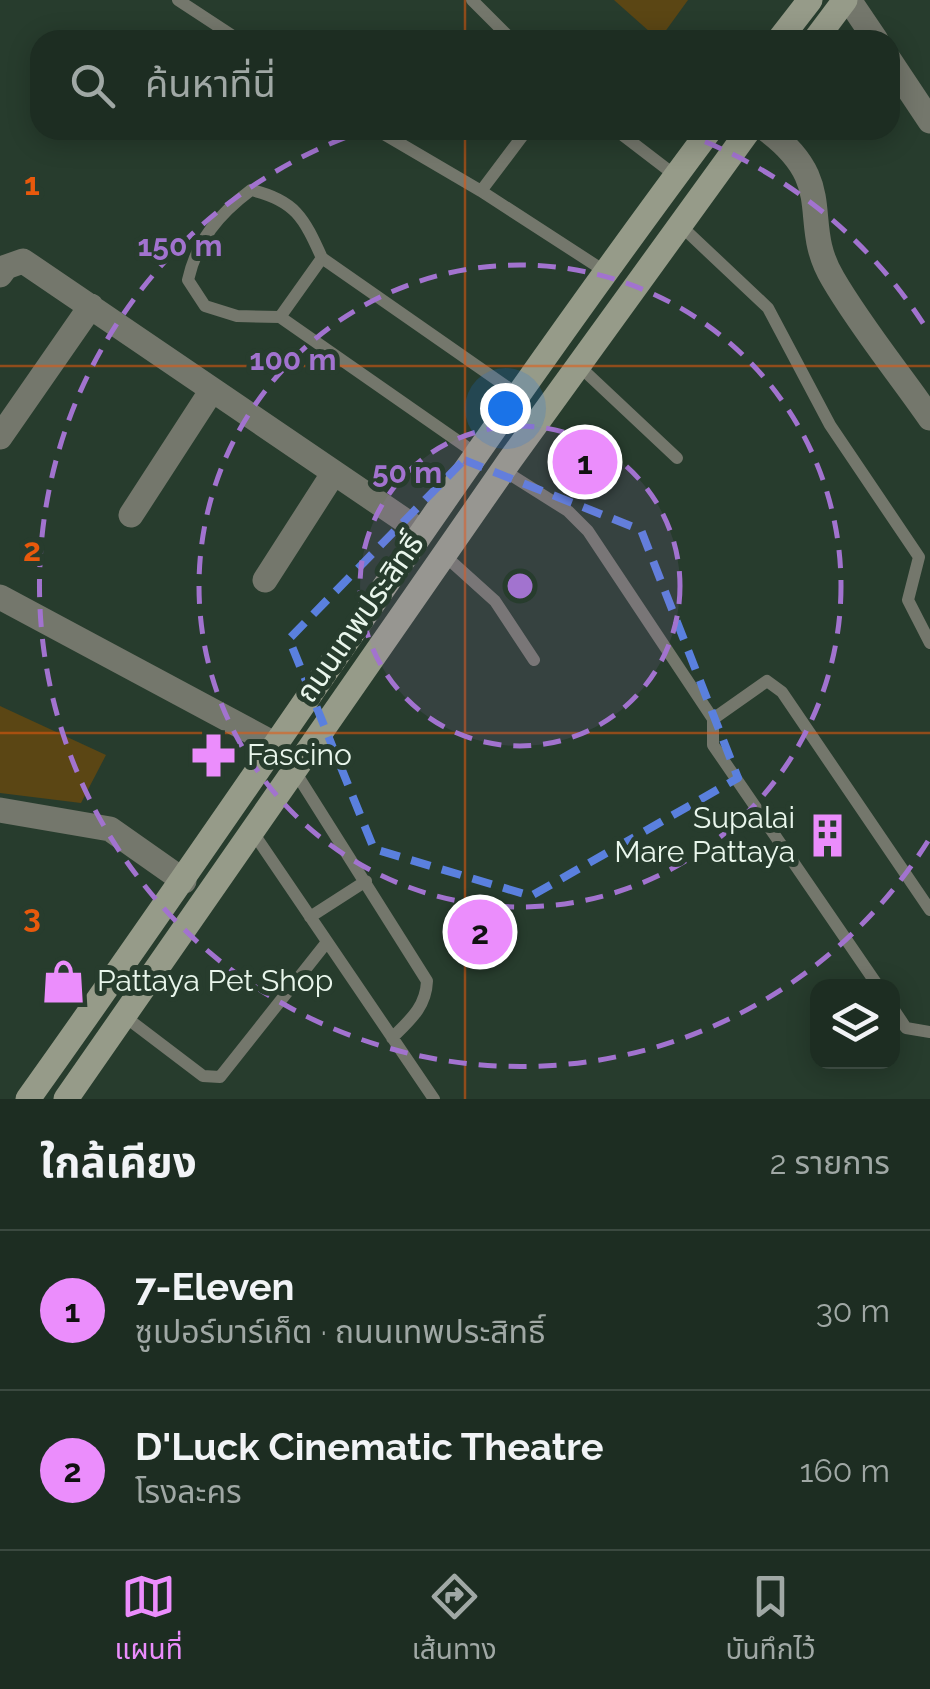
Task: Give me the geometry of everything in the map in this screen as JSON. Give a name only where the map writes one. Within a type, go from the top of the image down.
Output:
[{"type":"main road","points":[[787,30],[810,0]]},
{"type":"main road","points":[[823,30],[847,0]]},
{"type":"main road","name":"ถนนเทพประสิทธิ์","points":[[28,1099],[184,881],[420,531],[703,140]]},
{"type":"main road","name":"ถนนเทพประสิทธิ์","points":[[66,1099],[444,555],[742,140]]},
{"type":"street","points":[[847,0],[869,30]]},
{"type":"street","points":[[900,77],[930,121]]},
{"type":"street","points":[[780,140],[806,170],[830,276],[930,418]]},
{"type":"street","points":[[0,275],[6,267],[23,261],[420,531]]},
{"type":"street","points":[[0,436],[91,306]]},
{"type":"street","points":[[130,515],[212,390]]},
{"type":"street","points":[[265,580],[334,474]]},
{"type":"street","points":[[0,597],[276,745]]},
{"type":"street","points":[[0,810],[110,829],[184,881]]},
{"type":"lane","points":[[178,0],[224,30]]},
{"type":"lane","points":[[472,0],[502,30]]},
{"type":"lane","points":[[394,140],[481,190],[606,272]]},
{"type":"lane","points":[[481,190],[518,140]]},
{"type":"lane","points":[[629,140],[676,176]]},
{"type":"lane","points":[[478,455],[280,317],[237,316],[205,306],[188,280],[194,251],[225,210],[251,190],[282,197],[306,224],[322,258],[520,396]]},
{"type":"lane","points":[[680,225],[768,308],[830,425],[919,557],[908,600],[930,643]]},
{"type":"lane","points":[[280,317],[322,258]]},
{"type":"lane","points":[[578,365],[677,458]]},
{"type":"lane","points":[[504,470],[568,511],[588,530],[713,718],[713,745],[873,979]]},
{"type":"lane","points":[[444,555],[495,601],[534,660]]},
{"type":"lane","points":[[713,718],[766,680],[782,692],[930,910]]},
{"type":"lane","points":[[294,770],[427,981],[426,996],[418,1012],[392,1038]]},
{"type":"lane","points":[[252,831],[434,1099]]},
{"type":"lane","points":[[310,917],[366,880]]},
{"type":"lane","points":[[124,1016],[203,1076],[220,1077],[327,942]]},
{"type":"lane","points":[[900,1019],[906,1028],[930,1032]]},
{"type":"highlighted area","points":[[464,460],[641,530],[738,778],[531,896],[374,849],[289,639]]},
{"type":"shaded area","points":[[614,0],[688,0],[666,30],[648,30]]},
{"type":"shaded area","points":[[0,706],[106,755],[81,803],[0,793]]},
{"type":"place","name":"7-Eleven","points":[[585,462]]},
{"type":"place","name":"Fascino","points":[[214,755]]},
{"type":"place","name":"Supalai Mare Pattaya","points":[[828,835]]},
{"type":"place","name":"D'Luck Cinematic Theatre","points":[[480,932]]},
{"type":"place","name":"Pattaya Pet Shop","points":[[64,981]]}]
